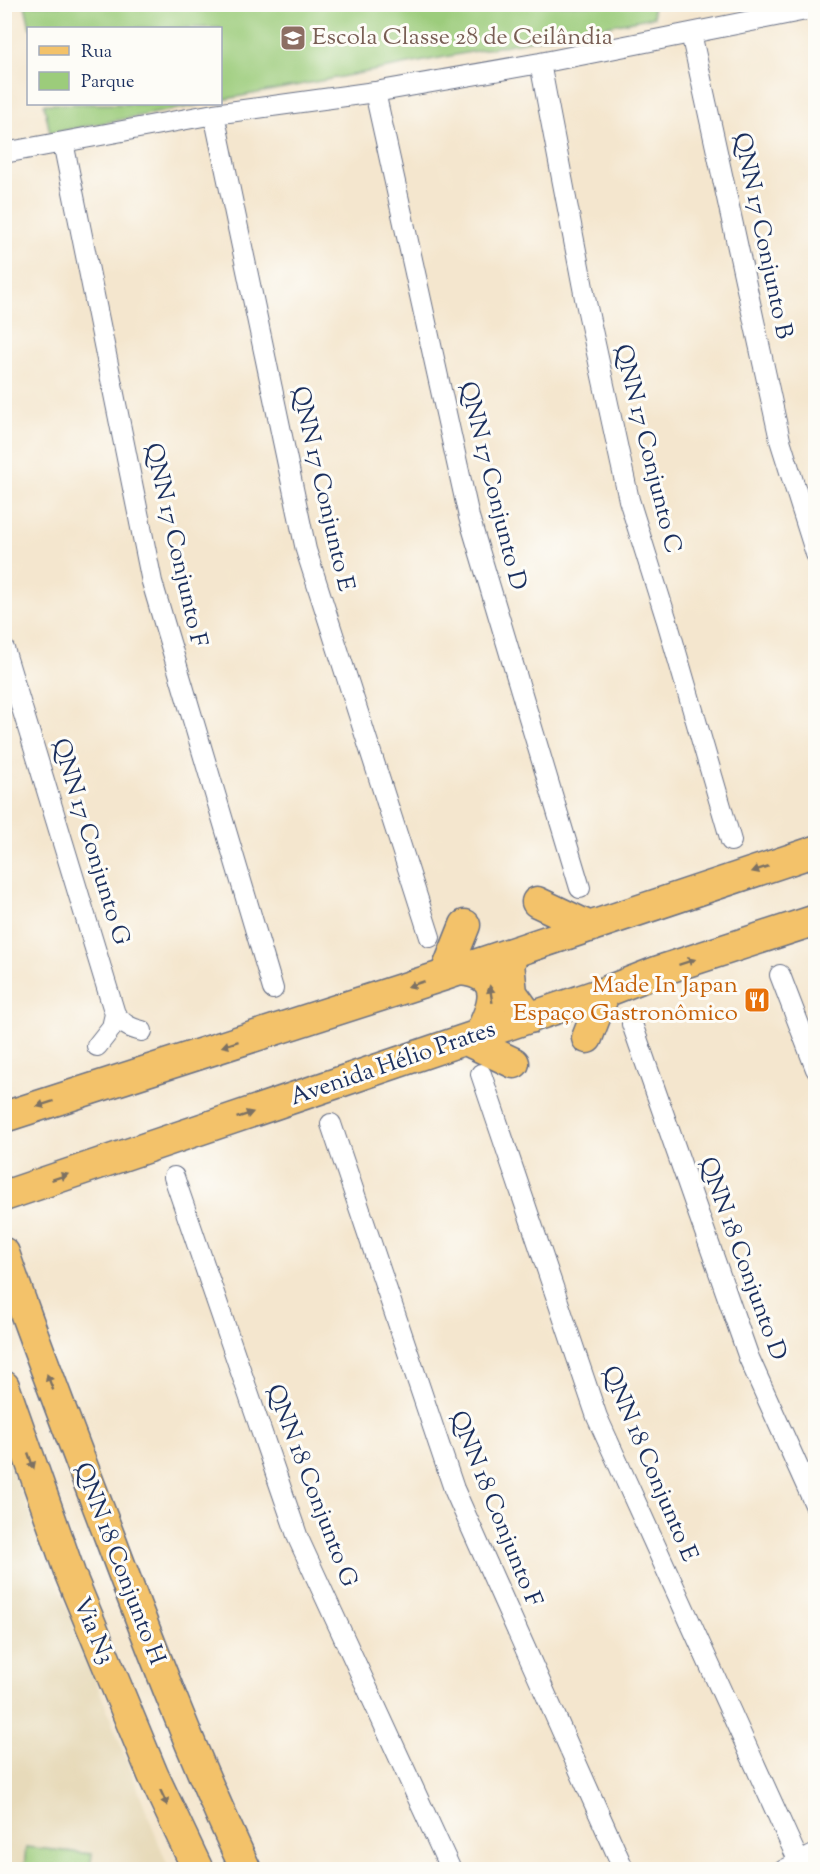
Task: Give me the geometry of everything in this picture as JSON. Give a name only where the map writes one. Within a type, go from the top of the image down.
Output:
[{"type":"main road","points":[[4,1117],[515,952],[816,851]]},
{"type":"main road","points":[[537,902],[590,927]]},
{"type":"main road","name":"Avenida Hélio Prates","points":[[4,1196],[530,1018],[659,971],[816,920]]},
{"type":"main road","points":[[453,972],[465,925]]},
{"type":"main road","points":[[515,952],[509,963],[512,993],[530,1018]]},
{"type":"main road","points":[[453,972],[478,972],[490,985],[494,998],[490,1013],[472,1037],[514,1063]]},
{"type":"main road","points":[[587,1038],[605,992]]},
{"type":"main road","name":"QNN 18 Conjunto H","points":[[4,1253],[31,1331],[168,1690],[220,1814],[246,1869]]},
{"type":"main road","name":"Via N3","points":[[4,1386],[70,1574],[147,1758],[198,1869]]},
{"type":"main road","points":[[51,1519],[94,1594],[139,1706],[150,1711],[162,1708],[168,1696],[168,1690]]},
{"type":"main road","points":[[147,1758],[150,1744],[155,1740],[168,1737],[178,1744],[234,1869]]},
{"type":"street","points":[[4,153],[214,114],[375,92],[540,63],[816,8]]},
{"type":"street","name":"QNN 17 Conjunto B","points":[[692,33],[780,440],[816,554]]},
{"type":"street","name":"QNN 17 Conjunto C","points":[[540,63],[585,298],[629,500],[731,841]]},
{"type":"street","name":"QNN 17 Conjunto D","points":[[375,92],[469,517],[580,888]]},
{"type":"street","name":"QNN 17 Conjunto E","points":[[214,114],[306,550],[430,937]]},
{"type":"street","name":"QNN 17 Conjunto F","points":[[63,142],[152,582],[273,989]]},
{"type":"street","name":"QNN 17 Conjunto G","points":[[4,649],[115,1014]]},
{"type":"street","points":[[780,975],[816,1069]]},
{"type":"street","points":[[115,1014],[130,1028],[142,1031]]},
{"type":"street","points":[[97,1046],[112,1027],[115,1014]]},
{"type":"street","name":"QNN 18 Conjunto D","points":[[632,1024],[749,1358],[816,1507]]},
{"type":"street","name":"QNN 18 Conjunto E","points":[[481,1074],[597,1417],[800,1862]]},
{"type":"street","name":"QNN 18 Conjunto F","points":[[331,1124],[454,1489],[624,1869]]},
{"type":"street","name":"QNN 18 Conjunto G","points":[[174,1177],[298,1539],[451,1869]]},
{"type":"shaded area","points":[[5,1448],[169,1869],[5,1869]]},
{"type":"green space","points":[[25,5],[652,5],[654,17],[222,100],[222,27],[30,27]]},
{"type":"green space","points":[[44,105],[199,105],[50,133]]},
{"type":"green space","points":[[26,1847],[92,1854],[90,1869],[24,1869]]},
{"type":"place","name":"Escola Classe 28 de Ceilândia","points":[[293,38]]},
{"type":"place","name":"Made In Japan Espaço Gastronômico","points":[[757,1000]]}]
